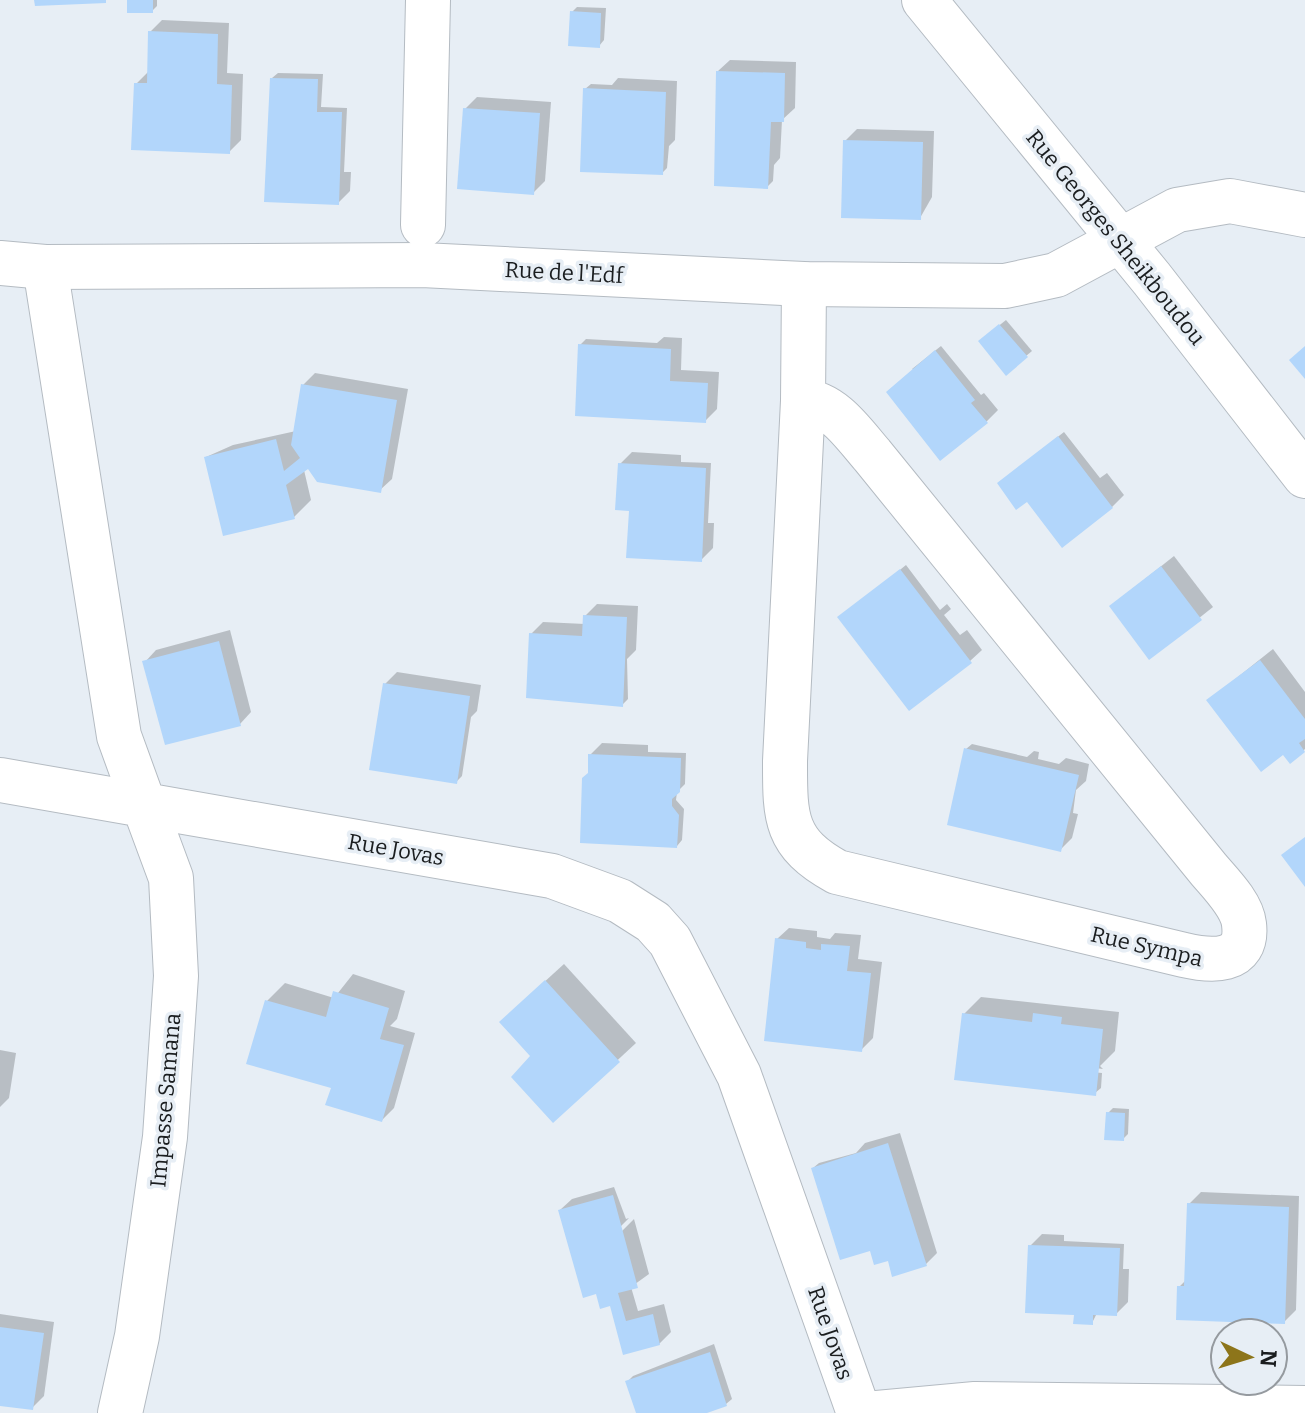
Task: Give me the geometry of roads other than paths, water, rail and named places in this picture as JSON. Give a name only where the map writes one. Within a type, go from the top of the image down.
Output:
[{"type":"street","points":[[423,225],[428,0]]},
{"type":"street","name":"Rue Georges Sheikboudou","points":[[924,0],[1305,476]]},
{"type":"street","name":"Rue de l'Edf","points":[[0,263],[45,267],[422,265],[804,284],[1029,283],[1056,275],[1177,210],[1210,202],[1252,202],[1305,215]]},
{"type":"street","points":[[45,267],[119,736],[144,805]]},
{"type":"street","name":"Rue Sympa","points":[[803,401],[816,402],[829,410],[872,455],[1235,903],[1244,923],[1242,942],[1232,954],[1214,962],[837,872],[803,850],[789,828],[785,761],[803,401],[804,284]]},
{"type":"street","name":"Rue Jovas","points":[[0,780],[552,876],[620,901],[653,922],[670,941],[739,1075],[859,1413]]},
{"type":"street","name":"Impasse Samana","points":[[125,1408],[165,1137],[176,976],[171,878],[144,805]]},
{"type":"street","points":[[877,1413],[975,1404],[1305,1408]]}]
